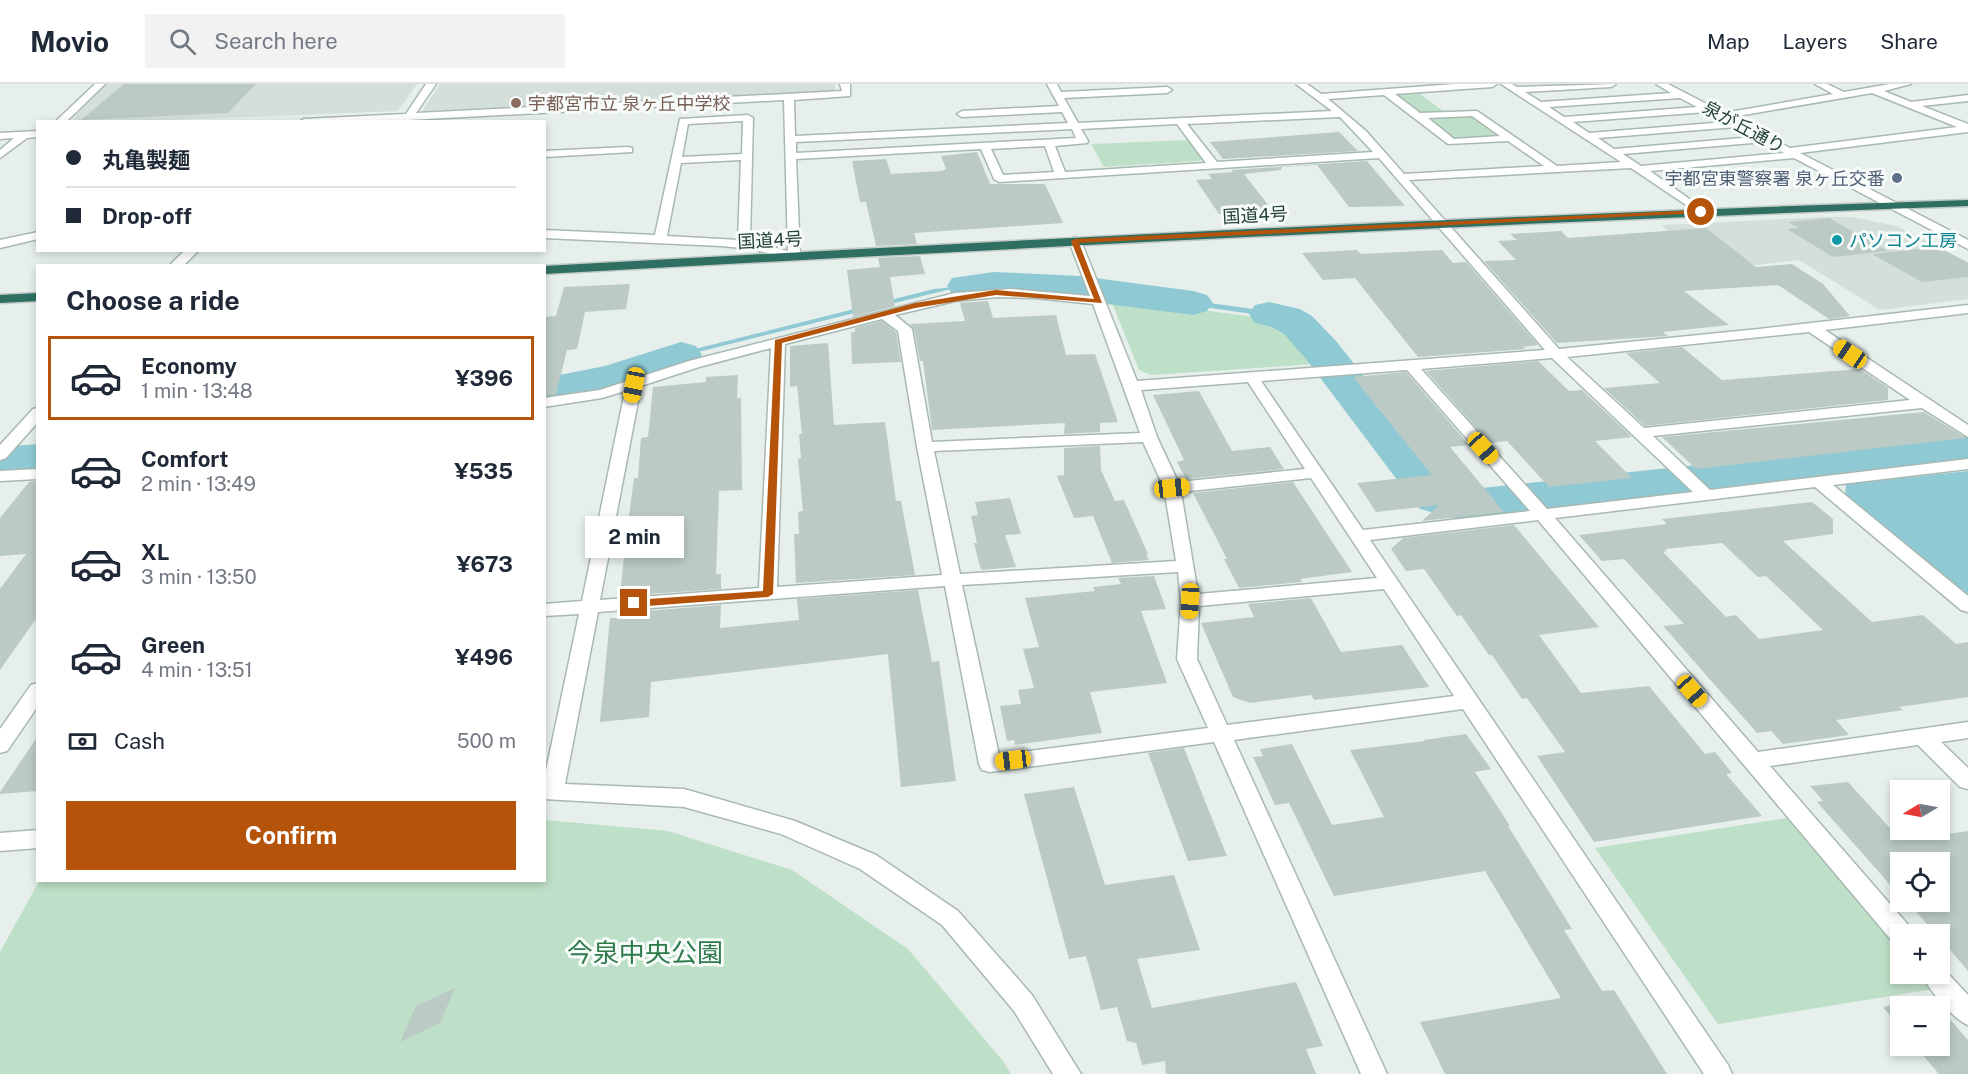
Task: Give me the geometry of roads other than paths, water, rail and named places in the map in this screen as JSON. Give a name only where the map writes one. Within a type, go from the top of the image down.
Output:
[{"type":"highway","name":"国道4号","points":[[546,270],[1075,241],[1701,212],[1968,203]]},
{"type":"highway","points":[[0,299],[36,297]]},
{"type":"street","points":[[62,120],[100,84]]},
{"type":"street","points":[[409,116],[431,84]]},
{"type":"street","points":[[339,120],[847,94],[846,84]]},
{"type":"street","points":[[791,156],[1083,141],[1052,84]]},
{"type":"street","points":[[1301,84],[1342,114],[1381,155],[1557,355],[1706,495]]},
{"type":"street","points":[[1320,97],[1492,84]]},
{"type":"street","points":[[1506,84],[1701,212]]},
{"type":"street","points":[[1515,90],[1611,84]]},
{"type":"street","name":"泉が丘通り","points":[[1661,84],[1968,245]]},
{"type":"street","points":[[1820,84],[1842,95]]},
{"type":"street","points":[[1723,116],[1906,84]]},
{"type":"street","points":[[1058,94],[1167,90]]},
{"type":"street","points":[[1874,90],[1968,129]]},
{"type":"street","points":[[1386,92],[1452,142],[1510,138]]},
{"type":"street","points":[[1539,105],[1682,95]]},
{"type":"street","points":[[546,234],[744,244],[794,256],[789,98]]},
{"type":"street","points":[[1909,104],[1968,98]]},
{"type":"street","points":[[962,114],[1065,109]]},
{"type":"street","points":[[1563,120],[1708,109]]},
{"type":"street","points":[[1418,116],[1474,113],[1555,169]]},
{"type":"street","points":[[790,139],[1075,128],[1342,114]]},
{"type":"street","points":[[660,239],[684,121],[748,118],[744,244]]},
{"type":"street","points":[[1180,122],[1213,164]]},
{"type":"street","points":[[1588,136],[1738,124]]},
{"type":"street","points":[[1400,177],[1635,167],[1793,153],[1968,129]]},
{"type":"street","points":[[0,136],[36,134]]},
{"type":"street","points":[[0,154],[24,135]]},
{"type":"street","points":[[1612,152],[1766,139]]},
{"type":"street","points":[[1049,143],[1060,174]]},
{"type":"street","points":[[985,146],[999,178],[1381,155]]},
{"type":"street","points":[[546,154],[628,150]]},
{"type":"street","points":[[676,160],[747,157]]},
{"type":"street","points":[[0,243],[36,235]]},
{"type":"street","points":[[1075,241],[1132,386],[1149,437],[1172,488],[1190,601],[1187,659],[1374,1074]]},
{"type":"street","points":[[177,264],[191,252]]},
{"type":"street","points":[[546,404],[602,394],[693,364],[948,299],[996,292],[1099,301]]},
{"type":"street","points":[[1132,386],[1557,355],[1814,329],[1968,309]]},
{"type":"street","points":[[884,314],[905,329],[925,447],[990,764],[1469,701]]},
{"type":"street","points":[[1814,329],[1968,432]]},
{"type":"street","points":[[768,594],[778,342]]},
{"type":"street","points":[[1410,365],[1542,514],[1891,924]]},
{"type":"street","points":[[1252,378],[1719,1074]]},
{"type":"street","points":[[634,385],[590,607],[549,791],[684,798],[787,827],[868,862],[950,918],[1023,1003],[1068,1074]]},
{"type":"street","points":[[1640,433],[1924,403]]},
{"type":"street","points":[[0,455],[36,414]]},
{"type":"street","points":[[925,447],[1149,437]]},
{"type":"street","points":[[1359,536],[1968,464]]},
{"type":"street","points":[[1172,488],[1317,473]]},
{"type":"street","points":[[0,476],[36,474]]},
{"type":"street","points":[[1819,482],[1968,606]]},
{"type":"street","points":[[546,610],[953,580],[1186,566]]},
{"type":"street","points":[[1190,601],[1390,583]]},
{"type":"street","points":[[0,745],[36,693]]},
{"type":"street","points":[[1752,761],[1968,730]]},
{"type":"street","points":[[1922,736],[1968,781]]},
{"type":"street","points":[[0,842],[36,839]]},
{"type":"street","points":[[1943,984],[1968,1013]]},
{"type":"water","points":[[1005,283],[1064,286],[1063,289],[1005,286],[947,290],[690,354],[610,382],[546,393],[546,389],[609,378],[691,350],[934,289]]},
{"type":"water","points":[[1120,291],[1279,314],[1303,327],[1329,356],[1323,357],[1296,327],[1280,318],[1119,295]]},
{"type":"water","points":[[1341,381],[1349,381],[1432,486],[1423,488]]},
{"type":"water","points":[[1961,445],[1967,449],[1726,477],[1721,472]]},
{"type":"water","points":[[1968,471],[1968,595],[1845,496],[1846,484]]},
{"type":"waterway","points":[[966,286],[1051,285],[1193,303]]},
{"type":"waterway","points":[[1269,314],[1286,318],[1298,325],[1321,350],[1427,487],[1438,498],[1460,505],[1968,450]]},
{"type":"waterway","points":[[546,391],[614,377],[681,355]]},
{"type":"waterway","points":[[0,461],[36,458]]},
{"type":"place","name":"宇都宮市立 泉ヶ丘中学校","points":[[516,103]]},
{"type":"place","name":"宇都宮東警察署 泉ヶ丘交番","points":[[1897,178]]},
{"type":"place","name":"パソコン工房","points":[[1837,240]]},
{"type":"park label","name":"今泉中央公園","points":[[645,952]]}]
